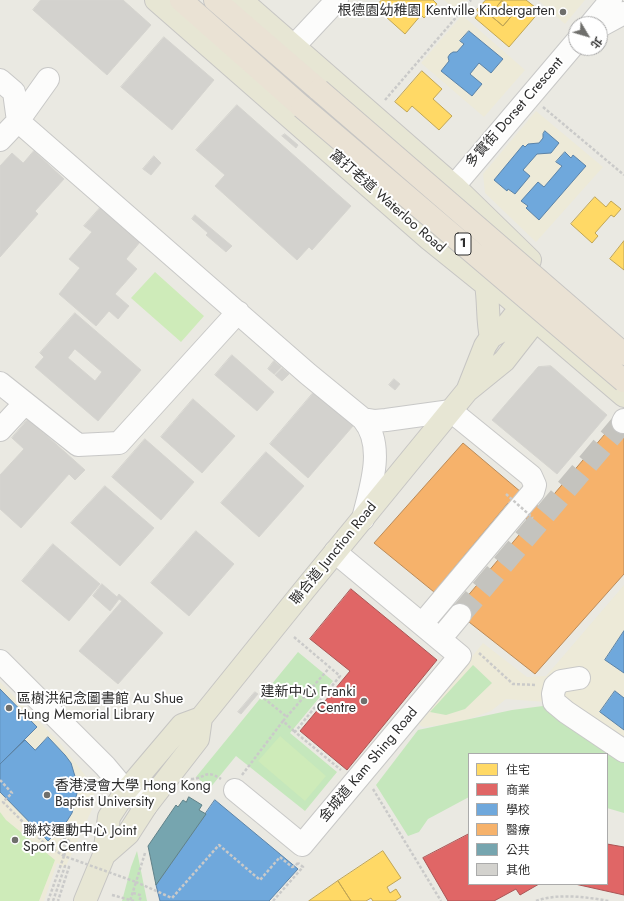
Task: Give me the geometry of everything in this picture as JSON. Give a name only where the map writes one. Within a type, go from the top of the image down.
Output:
[{"type":"highway","name":"窩打老道 Waterloo Road","points":[[182,0],[302,107],[624,381]]},
{"type":"highway","name":"1","points":[[215,0],[624,354]]},
{"type":"main road","name":"窩打老道 Waterloo Road","points":[[156,0],[429,239],[486,285],[500,290],[624,396]]},
{"type":"main road","points":[[241,0],[460,193],[554,282],[624,341]]},
{"type":"main road","points":[[429,239],[456,235],[463,227],[460,193]]},
{"type":"main road","name":"聯合道 Junction Road","points":[[201,718],[467,391],[504,361],[528,314],[554,282]]},
{"type":"main road","points":[[486,285],[491,337]]},
{"type":"main road","name":"聯合道 Junction Road","points":[[467,391],[484,346],[491,337],[528,314]]},
{"type":"main road","points":[[85,901],[104,856],[109,817],[126,791],[182,725],[201,718],[198,738],[146,806],[128,834],[104,856]]},
{"type":"street","points":[[294,46],[338,0]]},
{"type":"street","points":[[598,16],[611,0]]},
{"type":"street","points":[[608,22],[624,13]]},
{"type":"street","name":"多實街 Dorset Crescent","points":[[460,193],[568,52]]},
{"type":"street","points":[[0,140],[18,121],[48,79]]},
{"type":"street","points":[[0,80],[14,92],[18,121],[308,374],[363,419],[369,426],[376,459],[362,519]]},
{"type":"street","points":[[0,383],[78,445],[119,443],[238,312]]},
{"type":"street","points":[[0,430],[25,403]]},
{"type":"street","points":[[363,419],[375,421],[386,420],[452,410],[531,476],[535,485],[533,492],[422,624]]},
{"type":"street","name":"金城道 Kam Shing Road","points":[[238,780],[302,845],[460,656],[335,552]]},
{"type":"street","points":[[440,639],[460,615]]},
{"type":"street","points":[[0,661],[105,766],[126,791],[146,806]]},
{"type":"street","points":[[579,678],[561,681],[555,686],[552,694],[554,702],[566,712],[624,751]]},
{"type":"path","points":[[382,104],[471,0]]},
{"type":"path","points":[[537,102],[624,175]]},
{"type":"path","points":[[506,494],[533,518]]},
{"type":"path","points":[[509,507],[514,501]]},
{"type":"path","points":[[294,637],[340,676],[295,732]]},
{"type":"path","points":[[476,651],[513,684],[555,686]]},
{"type":"path","points":[[185,779],[195,779],[206,774],[213,774],[238,780],[283,721],[330,667]]},
{"type":"path","points":[[260,695],[287,717]]},
{"type":"path","points":[[283,721],[342,770]]},
{"type":"path","points":[[0,780],[12,793],[3,802],[45,844],[64,856],[136,882],[172,898],[219,845],[260,880],[280,857],[292,867],[295,866]]},
{"type":"path","points":[[372,788],[441,901]]},
{"type":"path","points":[[48,901],[64,856],[69,842],[66,838],[63,838],[61,844],[64,846],[77,851]]},
{"type":"path","points":[[130,901],[145,853]]},
{"type":"path","points":[[53,901],[65,866],[69,867],[58,901]]},
{"type":"path","points":[[273,901],[303,867]]},
{"type":"path","points":[[133,892],[140,895],[141,897],[139,901]]},
{"type":"path","points":[[112,894],[134,901]]},
{"type":"path","points":[[536,901],[569,896],[609,901]]},
{"type":"shaded area","points":[[444,0],[468,0],[458,12]]},
{"type":"shaded area","name":"根德園幼稚園 Kentville Kindergarten","points":[[538,0],[585,0],[572,16],[568,16],[568,20],[565,24]]},
{"type":"shaded area","points":[[462,15],[525,70],[484,117],[421,63]]},
{"type":"shaded area","points":[[536,111],[603,167],[536,242],[485,193],[483,174]]},
{"type":"shaded area","points":[[624,585],[624,758],[546,702],[506,699],[491,711],[458,723],[423,727],[418,724],[483,643],[527,677],[546,676]]},
{"type":"shaded area","name":"香港浸會大學 Hong Kong Baptist University","points":[[0,682],[60,743],[88,779],[94,791],[94,805],[65,868],[57,863],[44,901],[0,901]]},
{"type":"green space","points":[[155,272],[204,316],[181,342],[131,298]]},
{"type":"green space","points":[[298,652],[333,681],[290,733],[337,772],[305,811],[236,756],[210,788],[196,777]]},
{"type":"green space","points":[[473,665],[492,683],[465,709],[446,715],[430,712]]},
{"type":"green space","points":[[543,706],[560,721],[624,762],[624,813],[608,808],[608,753],[468,753],[468,798],[428,819],[419,832],[408,836],[376,785],[418,730],[512,710]]},
{"type":"green space","points":[[280,736],[326,776],[305,801],[258,761]]},
{"type":"green space","name":"聯校運動中心 Joint Sport Centre","points":[[0,812],[6,820],[55,860],[39,901],[0,901]]},
{"type":"green space","points":[[137,851],[147,901],[122,901],[131,867]]},
{"type":"building: 住宅","points":[[382,0],[433,0],[437,4],[424,18],[421,15],[405,34],[375,7]]},
{"type":"building: 住宅","points":[[486,0],[526,0],[540,11],[509,47],[475,18],[479,13],[477,10]],"holes":[[[502,1],[513,9],[514,13],[503,26],[490,15]]]},
{"type":"building: 住宅","points":[[502,1],[513,9],[514,13],[503,26],[490,15]]},
{"type":"building: 住宅","points":[[422,71],[442,89],[433,99],[452,116],[439,130],[412,106],[407,112],[395,102]]},
{"type":"building: 住宅","points":[[595,197],[606,207],[611,201],[621,209],[614,217],[611,215],[595,233],[598,236],[592,243],[571,224]]},
{"type":"building: 住宅","points":[[624,241],[624,270],[610,259]]},
{"type":"building: 住宅","points":[[383,851],[401,878],[387,887],[390,893],[396,889],[401,897],[395,901],[373,901],[371,898],[366,901],[351,901],[338,881]]},
{"type":"building: 住宅","points":[[338,881],[351,901],[309,901]]},
{"type":"building: 商業","name":"建新中心 Franki Centre","points":[[351,589],[437,660],[347,770],[300,731],[350,671],[310,639]]},
{"type":"building: 商業","points":[[468,835],[468,885],[537,885],[520,895],[516,889],[494,901],[448,901],[423,858]]},
{"type":"building: 商業","points":[[608,844],[624,847],[624,895],[579,885],[608,885]]},
{"type":"building: 學校","points":[[469,31],[503,59],[491,73],[479,63],[470,74],[482,84],[472,96],[441,71],[449,61],[448,57],[450,54],[457,52],[464,44],[460,41]]},
{"type":"building: 學校","points":[[545,131],[559,143],[551,153],[537,154],[523,170],[530,176],[515,194],[508,189],[507,191],[494,180],[523,145],[525,147],[528,144],[539,143],[543,138]]},
{"type":"building: 學校","points":[[565,152],[571,158],[573,155],[586,166],[539,220],[526,208],[528,206],[521,201],[538,182],[544,187],[562,166],[556,162]]},
{"type":"building: 學校","points":[[624,631],[624,673],[605,660]]},
{"type":"building: 學校","name":"區樹洪紀念圖書館 Au Shue Hung Memorial Library","points":[[0,689],[37,727],[0,764]]},
{"type":"building: 學校","points":[[615,691],[624,698],[624,730],[600,712]]},
{"type":"building: 學校","points":[[48,737],[71,763],[77,783],[77,793],[72,813],[67,821],[48,841],[0,792],[0,764],[25,740],[35,750]]},
{"type":"building: 學校","name":"香港浸會大學 Hong Kong Baptist University","points":[[215,800],[298,869],[269,901],[160,901],[156,885]]},
{"type":"building: 醫療","points":[[619,418],[624,422],[624,574],[535,674],[455,611],[530,522],[508,503],[434,592],[374,543],[463,443],[541,509]]},
{"type":"building: 公共","points":[[189,797],[202,805],[199,810],[206,814],[156,885],[148,846],[176,805],[178,807],[183,800],[186,802]]},
{"type":"building: 其他","points":[[41,0],[123,0],[151,25],[107,75],[33,10]]},
{"type":"building: 其他","points":[[164,37],[214,80],[172,130],[121,87]]},
{"type":"building: 其他","points":[[237,105],[351,206],[312,250],[309,247],[297,260],[215,186],[225,175],[196,150]]},
{"type":"building: 其他","points":[[285,134],[298,145],[296,148],[282,136]]},
{"type":"building: 其他","points":[[34,151],[64,179],[35,211],[38,214],[0,257],[0,166],[12,153],[23,163]]},
{"type":"building: 其他","points":[[154,156],[161,163],[151,175],[143,169]]},
{"type":"building: 其他","points":[[100,208],[140,242],[126,259],[137,269],[115,294],[129,306],[118,319],[109,311],[96,326],[59,294],[80,268],[69,259],[92,232],[84,226]]},
{"type":"building: 其他","points":[[195,215],[232,246],[226,252],[206,235],[208,233],[192,219]]},
{"type":"building: 其他","points":[[75,313],[141,370],[98,421],[35,367],[44,357],[40,353]],"holes":[[[75,349],[102,372],[95,381],[68,358]]]},
{"type":"building: 其他","points":[[232,355],[274,392],[257,411],[215,375]]},
{"type":"building: 其他","points":[[274,361],[281,367],[274,374],[268,369]]},
{"type":"building: 其他","points":[[551,366],[607,415],[557,474],[492,420],[538,367]]},
{"type":"building: 其他","points":[[282,368],[289,374],[282,381],[275,375]]},
{"type":"building: 其他","points":[[394,379],[400,384],[395,390],[389,385]]},
{"type":"building: 其他","points":[[314,392],[353,426],[308,478],[270,444]]},
{"type":"building: 其他","points":[[193,399],[235,436],[202,473],[161,437]]},
{"type":"building: 其他","points":[[28,419],[85,470],[75,480],[69,474],[21,528],[0,509],[0,475],[24,449],[12,438]]},
{"type":"building: 其他","points":[[145,439],[194,482],[161,520],[112,477]]},
{"type":"building: 其他","points":[[266,452],[304,486],[259,537],[221,503]]},
{"type":"building: 其他","points":[[105,486],[154,528],[120,566],[71,523]]},
{"type":"building: 其他","points":[[196,531],[234,564],[189,616],[151,583]]},
{"type":"building: 其他","points":[[53,544],[100,584],[69,621],[22,581]]},
{"type":"building: 其他","points":[[102,584],[117,597],[119,594],[163,633],[118,684],[79,651],[122,601],[119,599],[110,611],[93,596]]},
{"type":"building: 其他","points":[[255,692],[258,694],[241,714],[238,712]]},
{"type":"tunnel","points":[[460,615],[623,422]]},
{"type":"place","name":"根德園幼稚園 Kentville Kindergarten","points":[[563,12]]},
{"type":"place","name":"建新中心 Franki Centre","points":[[364,701]]},
{"type":"place","name":"區樹洪紀念圖書館 Au Shue Hung Memorial Library","points":[[9,708]]},
{"type":"place","name":"香港浸會大學 Hong Kong Baptist University","points":[[47,795]]},
{"type":"place","name":"聯校運動中心 Joint Sport Centre","points":[[15,840]]}]
